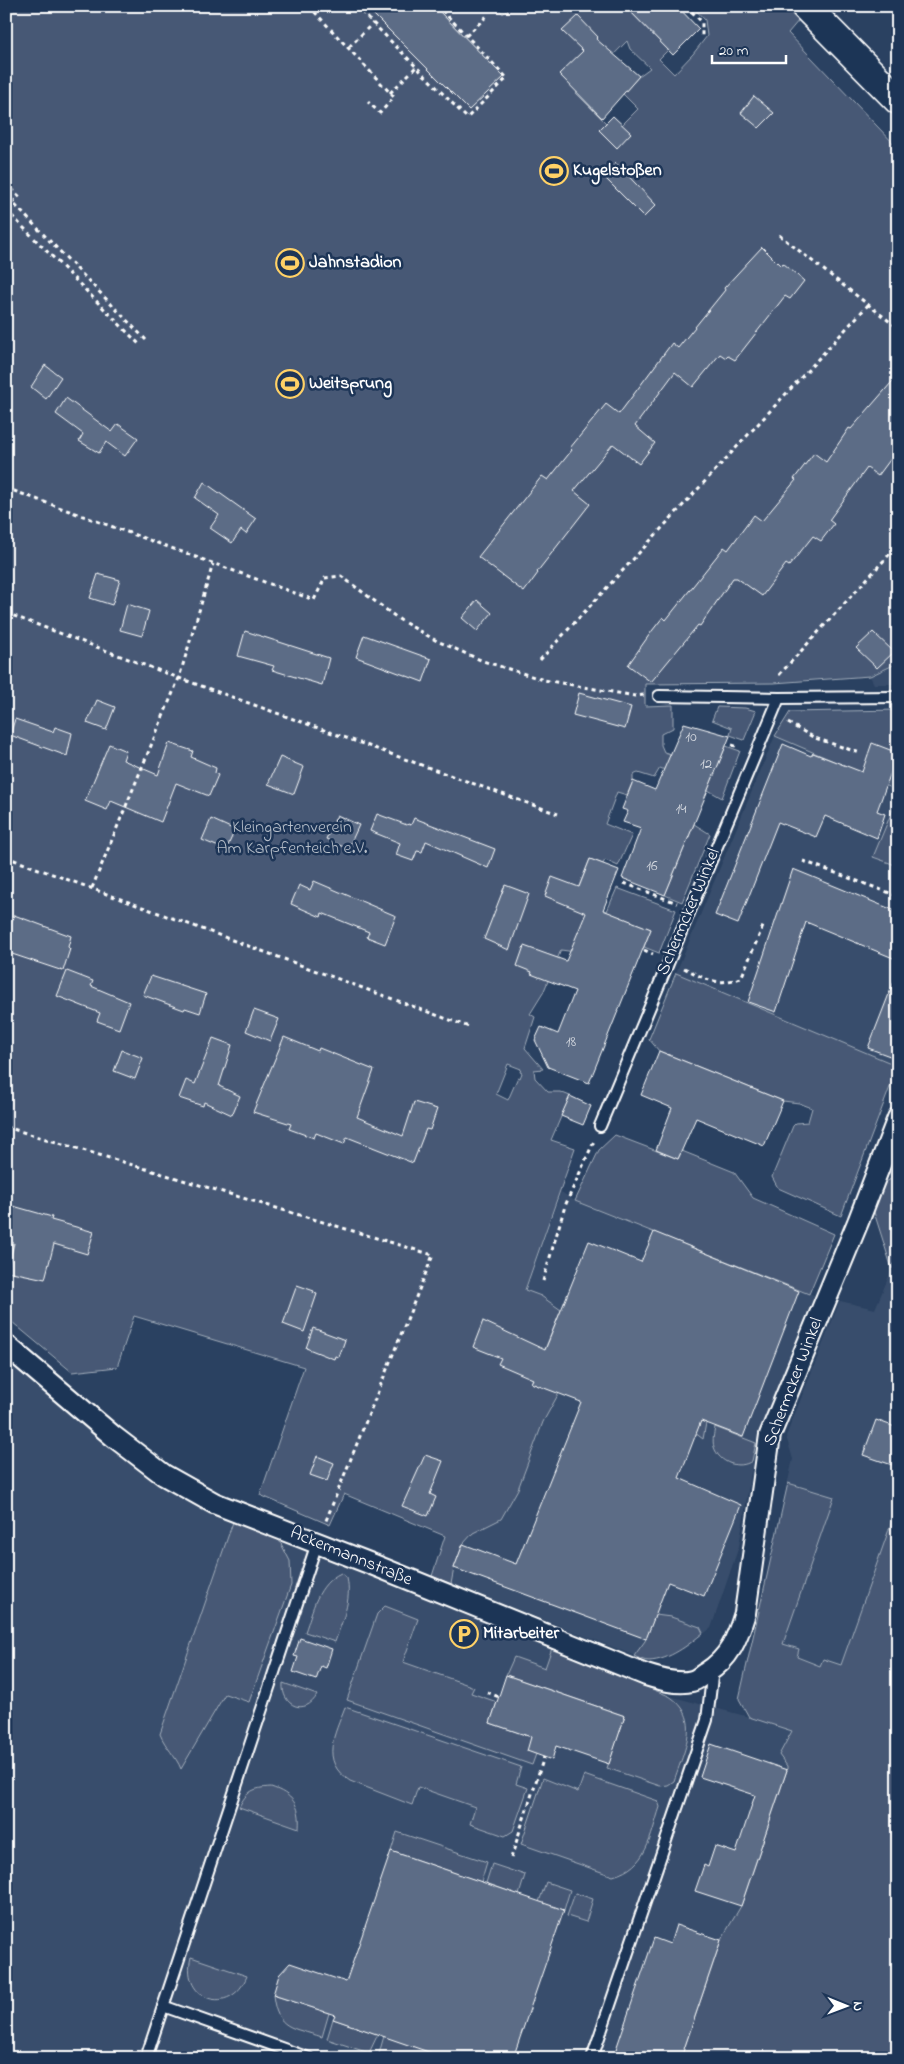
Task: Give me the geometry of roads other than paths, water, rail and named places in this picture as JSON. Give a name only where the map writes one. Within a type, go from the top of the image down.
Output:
[{"type":"main road","points":[[805,6],[898,100]]},
{"type":"street","name":"Schermcker Winkel","points":[[728,1655],[738,1635],[745,1612],[770,1435],[858,1222],[898,1118]]},
{"type":"street","name":"Ackermannstraße","points":[[6,1345],[113,1436],[164,1475],[214,1502],[646,1676],[671,1681],[692,1681],[713,1669],[728,1655]]},
{"type":"lane","points":[[659,696],[779,698],[898,696]]},
{"type":"lane","name":"Schermcker Winkel","points":[[600,1126],[779,698]]},
{"type":"lane","points":[[146,2058],[317,1543]]},
{"type":"lane","points":[[592,2058],[707,1720],[713,1669]]},
{"type":"lane","points":[[163,2006],[309,2058]]},
{"type":"place","name":"Kugelstoßen","points":[[554,171]]},
{"type":"place","name":"Jahnstadion","points":[[290,263]]},
{"type":"place","name":"Weitsprung","points":[[290,384]]},
{"type":"place","name":"Mitarbeiter","points":[[464,1634]]},
{"type":"park label","name":"Kleingartenverein Am Karpfenteich e.V.","points":[[292,838]]}]
